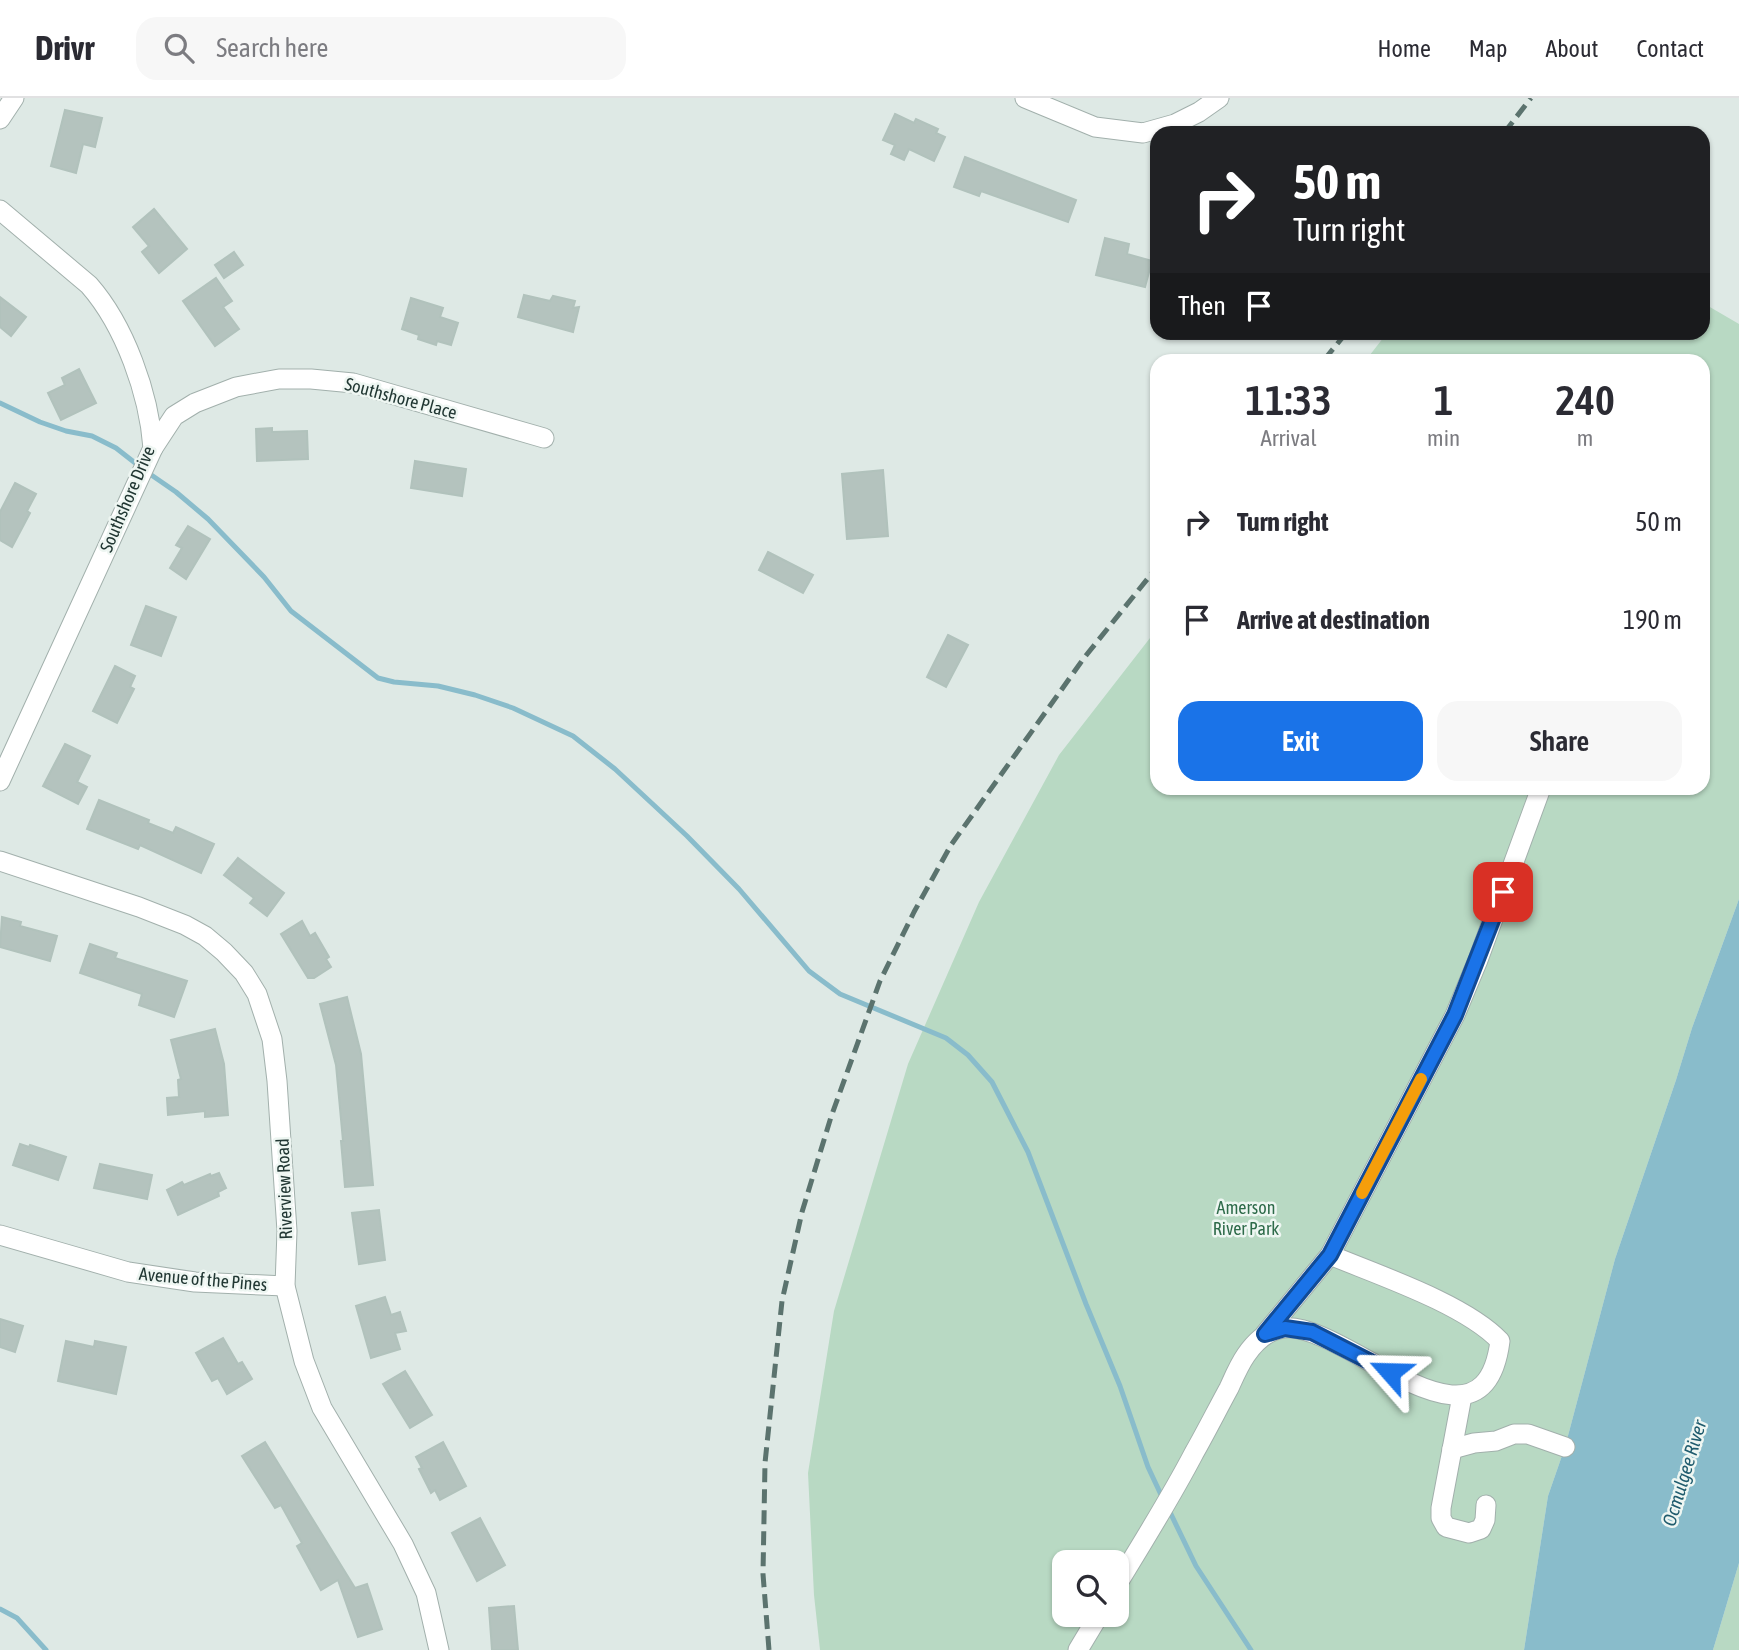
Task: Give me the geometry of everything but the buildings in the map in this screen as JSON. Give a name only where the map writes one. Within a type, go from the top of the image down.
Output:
[{"type":"street","points":[[0,119],[14,98]]},
{"type":"street","points":[[1025,98],[1095,127],[1143,133],[1150,131]]},
{"type":"street","points":[[1168,126],[1199,112],[1219,98]]},
{"type":"street","name":"Southshore Drive","points":[[0,210],[89,285],[101,299],[134,365],[151,417],[153,448],[0,781]]},
{"type":"street","name":"Southshore Place","points":[[153,448],[174,416],[195,403],[236,387],[279,379],[353,383],[544,438]]},
{"type":"street","points":[[1129,1565],[1177,1486],[1246,1355],[1330,1255],[1455,1015],[1538,795]]},
{"type":"street","name":"Riverview Road","points":[[0,861],[185,925],[205,936],[244,973],[257,994],[272,1039],[283,1147],[287,1231],[285,1286],[304,1361],[322,1408],[403,1544],[426,1592],[439,1650]]},
{"type":"street","name":"Avenue of the Pines","points":[[0,1235],[128,1272],[195,1282],[285,1286]]},
{"type":"street","points":[[1265,1334],[1285,1328],[1312,1332],[1371,1364],[1445,1395],[1462,1396],[1480,1389],[1492,1374],[1500,1341],[1491,1331],[1426,1294],[1330,1255]]},
{"type":"street","points":[[1462,1396],[1441,1518],[1446,1527],[1469,1533],[1481,1529],[1486,1506]]},
{"type":"street","points":[[1452,1450],[1474,1443],[1496,1441],[1514,1434],[1528,1434],[1565,1447]]},
{"type":"street","points":[[1078,1650],[1092,1627]]},
{"type":"green space","name":"Amerson River Park","points":[[1710,307],[1739,324],[1739,899],[1692,1028],[1615,1259],[1565,1447],[1548,1496],[1524,1650],[820,1650],[814,1595],[808,1473],[834,1311],[908,1064],[979,902],[1059,755],[1150,638],[1150,795],[1710,795],[1710,354],[1371,354],[1382,340],[1710,340]]},
{"type":"green space","points":[[1739,1563],[1739,1650],[1713,1650]]},
{"type":"water","name":"Ocmulgee River","points":[[1739,899],[1739,1563],[1713,1650],[1524,1650],[1548,1496],[1565,1447],[1615,1259],[1692,1028]]},
{"type":"waterway","points":[[0,403],[40,422],[92,436],[116,448],[139,466]]},
{"type":"waterway","points":[[147,472],[208,519],[264,577],[291,611],[378,678],[438,686],[475,695],[513,708],[573,736],[615,769],[687,836],[739,889],[809,971],[840,994],[946,1038],[968,1055],[992,1082],[1028,1152],[1120,1386],[1148,1467],[1163,1499]]},
{"type":"waterway","points":[[1168,1508],[1196,1566],[1251,1650]]},
{"type":"waterway","points":[[0,1609],[17,1618],[46,1650]]},
{"type":"railway","points":[[1509,126],[1531,98]]},
{"type":"railway","points":[[1329,354],[1340,340]]},
{"type":"railway","points":[[769,1650],[763,1574],[765,1463],[782,1301],[802,1212],[831,1117],[880,981],[951,845],[1084,658],[1150,576]]},
{"type":"slow traffic","points":[[1362,1193],[1421,1079]]},
{"type":"route","points":[[1390,1372],[1312,1332],[1285,1328],[1265,1334],[1330,1255],[1455,1015],[1503,892]]}]
